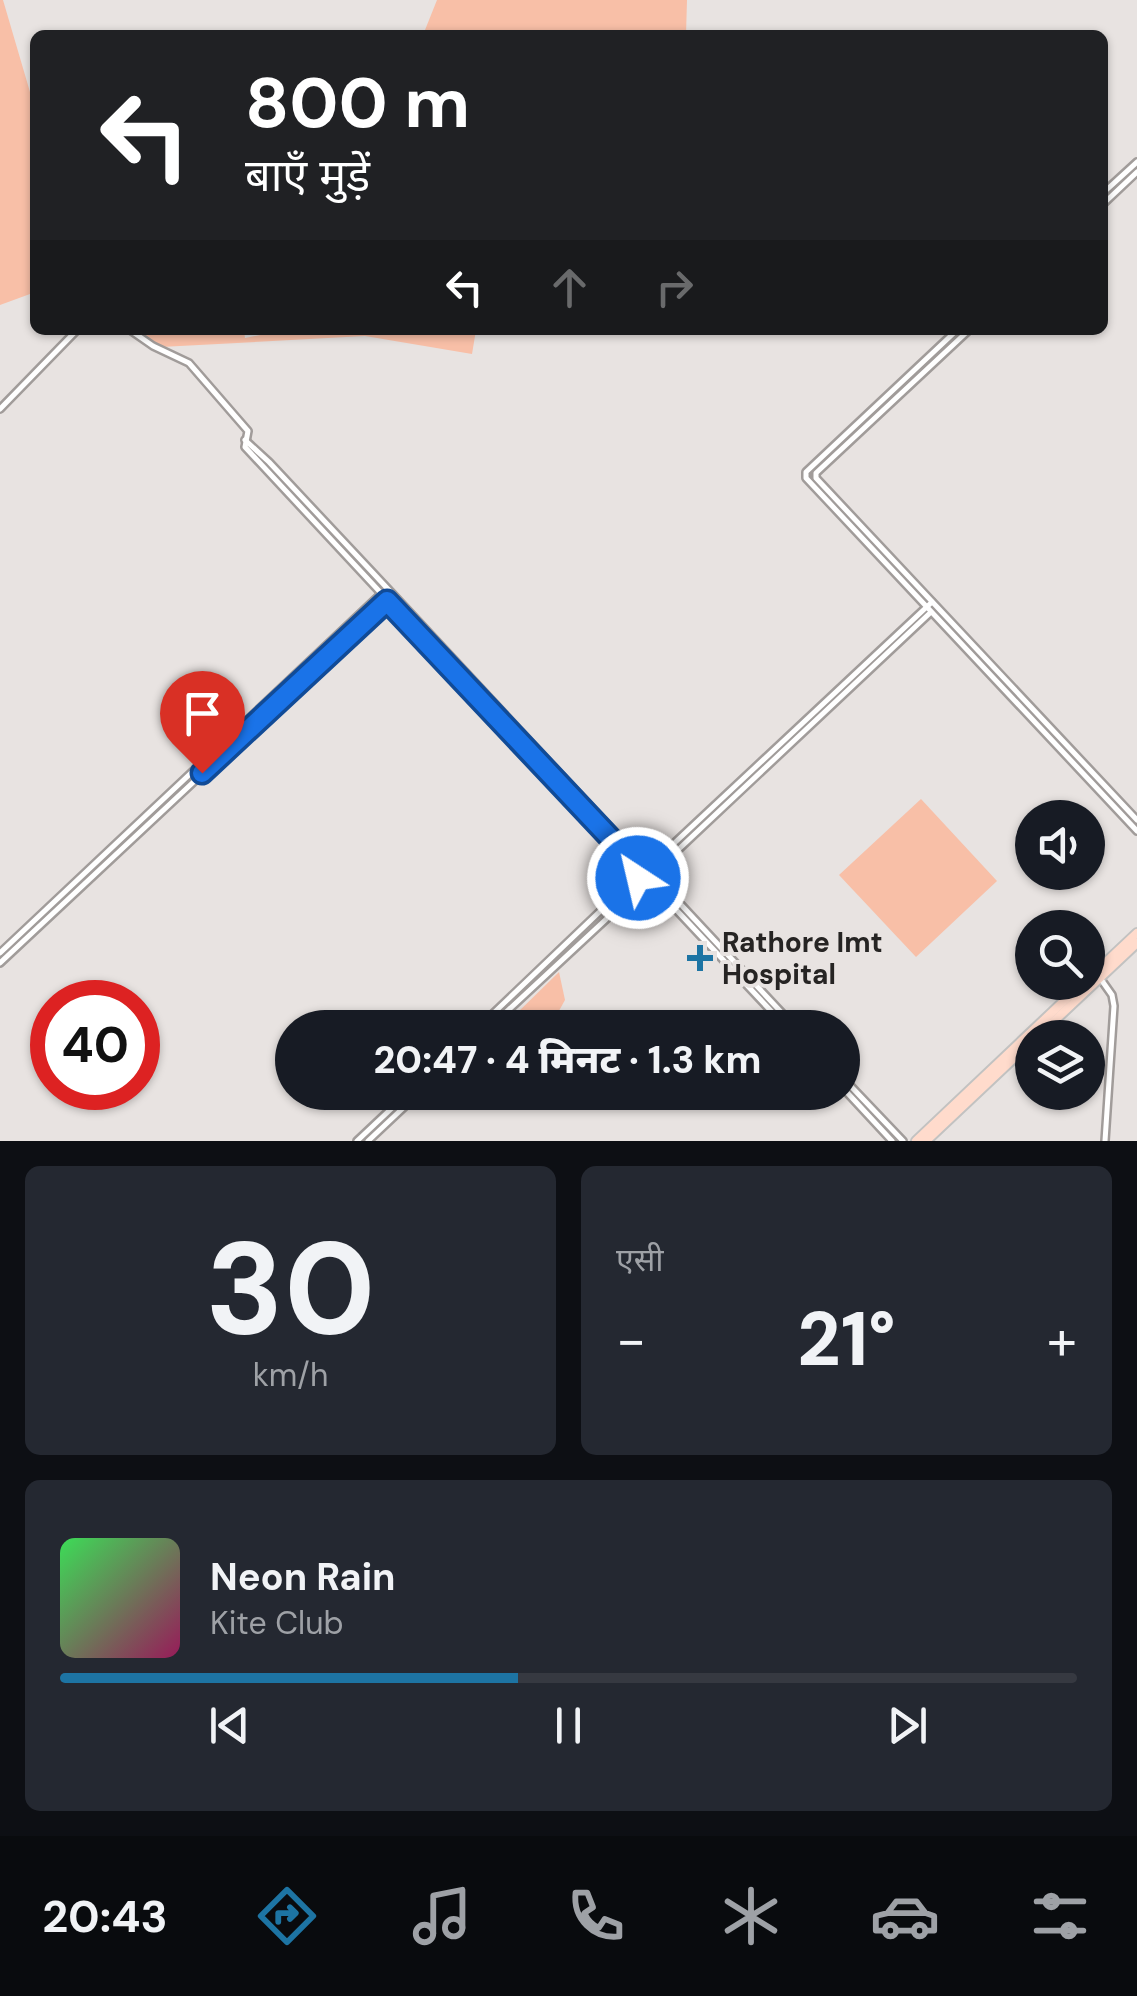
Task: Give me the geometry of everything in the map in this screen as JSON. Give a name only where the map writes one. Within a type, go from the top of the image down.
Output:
[{"type":"main road","points":[[1105,963],[1137,933]]},
{"type":"main road","points":[[1105,973],[1137,942]]},
{"type":"main road","points":[[916,1141],[1066,1000]]},
{"type":"main road","points":[[1055,1020],[1076,1000]]},
{"type":"main road","points":[[926,1141],[1015,1057]]},
{"type":"street","points":[[1108,189],[1137,162]]},
{"type":"street","points":[[1108,199],[1137,172]]},
{"type":"street","points":[[0,408],[72,335]]},
{"type":"street","points":[[137,335],[189,364],[248,431],[245,447],[640,870],[779,1010]]},
{"type":"street","points":[[952,335],[806,472],[806,478],[1137,832]]},
{"type":"street","points":[[815,475],[964,335]]},
{"type":"street","points":[[245,440],[387,589],[640,870]]},
{"type":"street","points":[[806,472],[815,475],[1137,820]]},
{"type":"street","points":[[0,962],[345,634],[387,589]]},
{"type":"street","points":[[0,953],[345,634],[393,596]]},
{"type":"street","points":[[507,1010],[640,870],[652,864],[935,604]]},
{"type":"street","points":[[498,1010],[635,889],[653,879],[677,850],[928,610]]},
{"type":"street","points":[[652,864],[653,879],[771,1010]]},
{"type":"street","points":[[1105,985],[1114,1006],[1105,1141]]},
{"type":"street","points":[[860,1096],[903,1141]]},
{"type":"street","points":[[860,1106],[892,1141]]},
{"type":"street","points":[[357,1141],[389,1110]]},
{"type":"street","points":[[368,1141],[401,1110]]},
{"type":"shaded area","points":[[3,0],[30,92],[30,294],[0,305]]},
{"type":"shaded area","points":[[437,0],[687,0],[686,30],[425,30]]},
{"type":"shaded area","points":[[131,335],[475,335],[472,354],[365,336],[161,347]]},
{"type":"shaded area","points":[[921,799],[997,881],[916,957],[839,875]]},
{"type":"shaded area","points":[[559,972],[565,1000],[559,1010],[520,1010]]},
{"type":"place","name":"Rathore Imt Hospital","points":[[700,958]]},
{"type":"route","points":[[202,773],[387,601],[630,859],[638,870],[638,878]]}]
